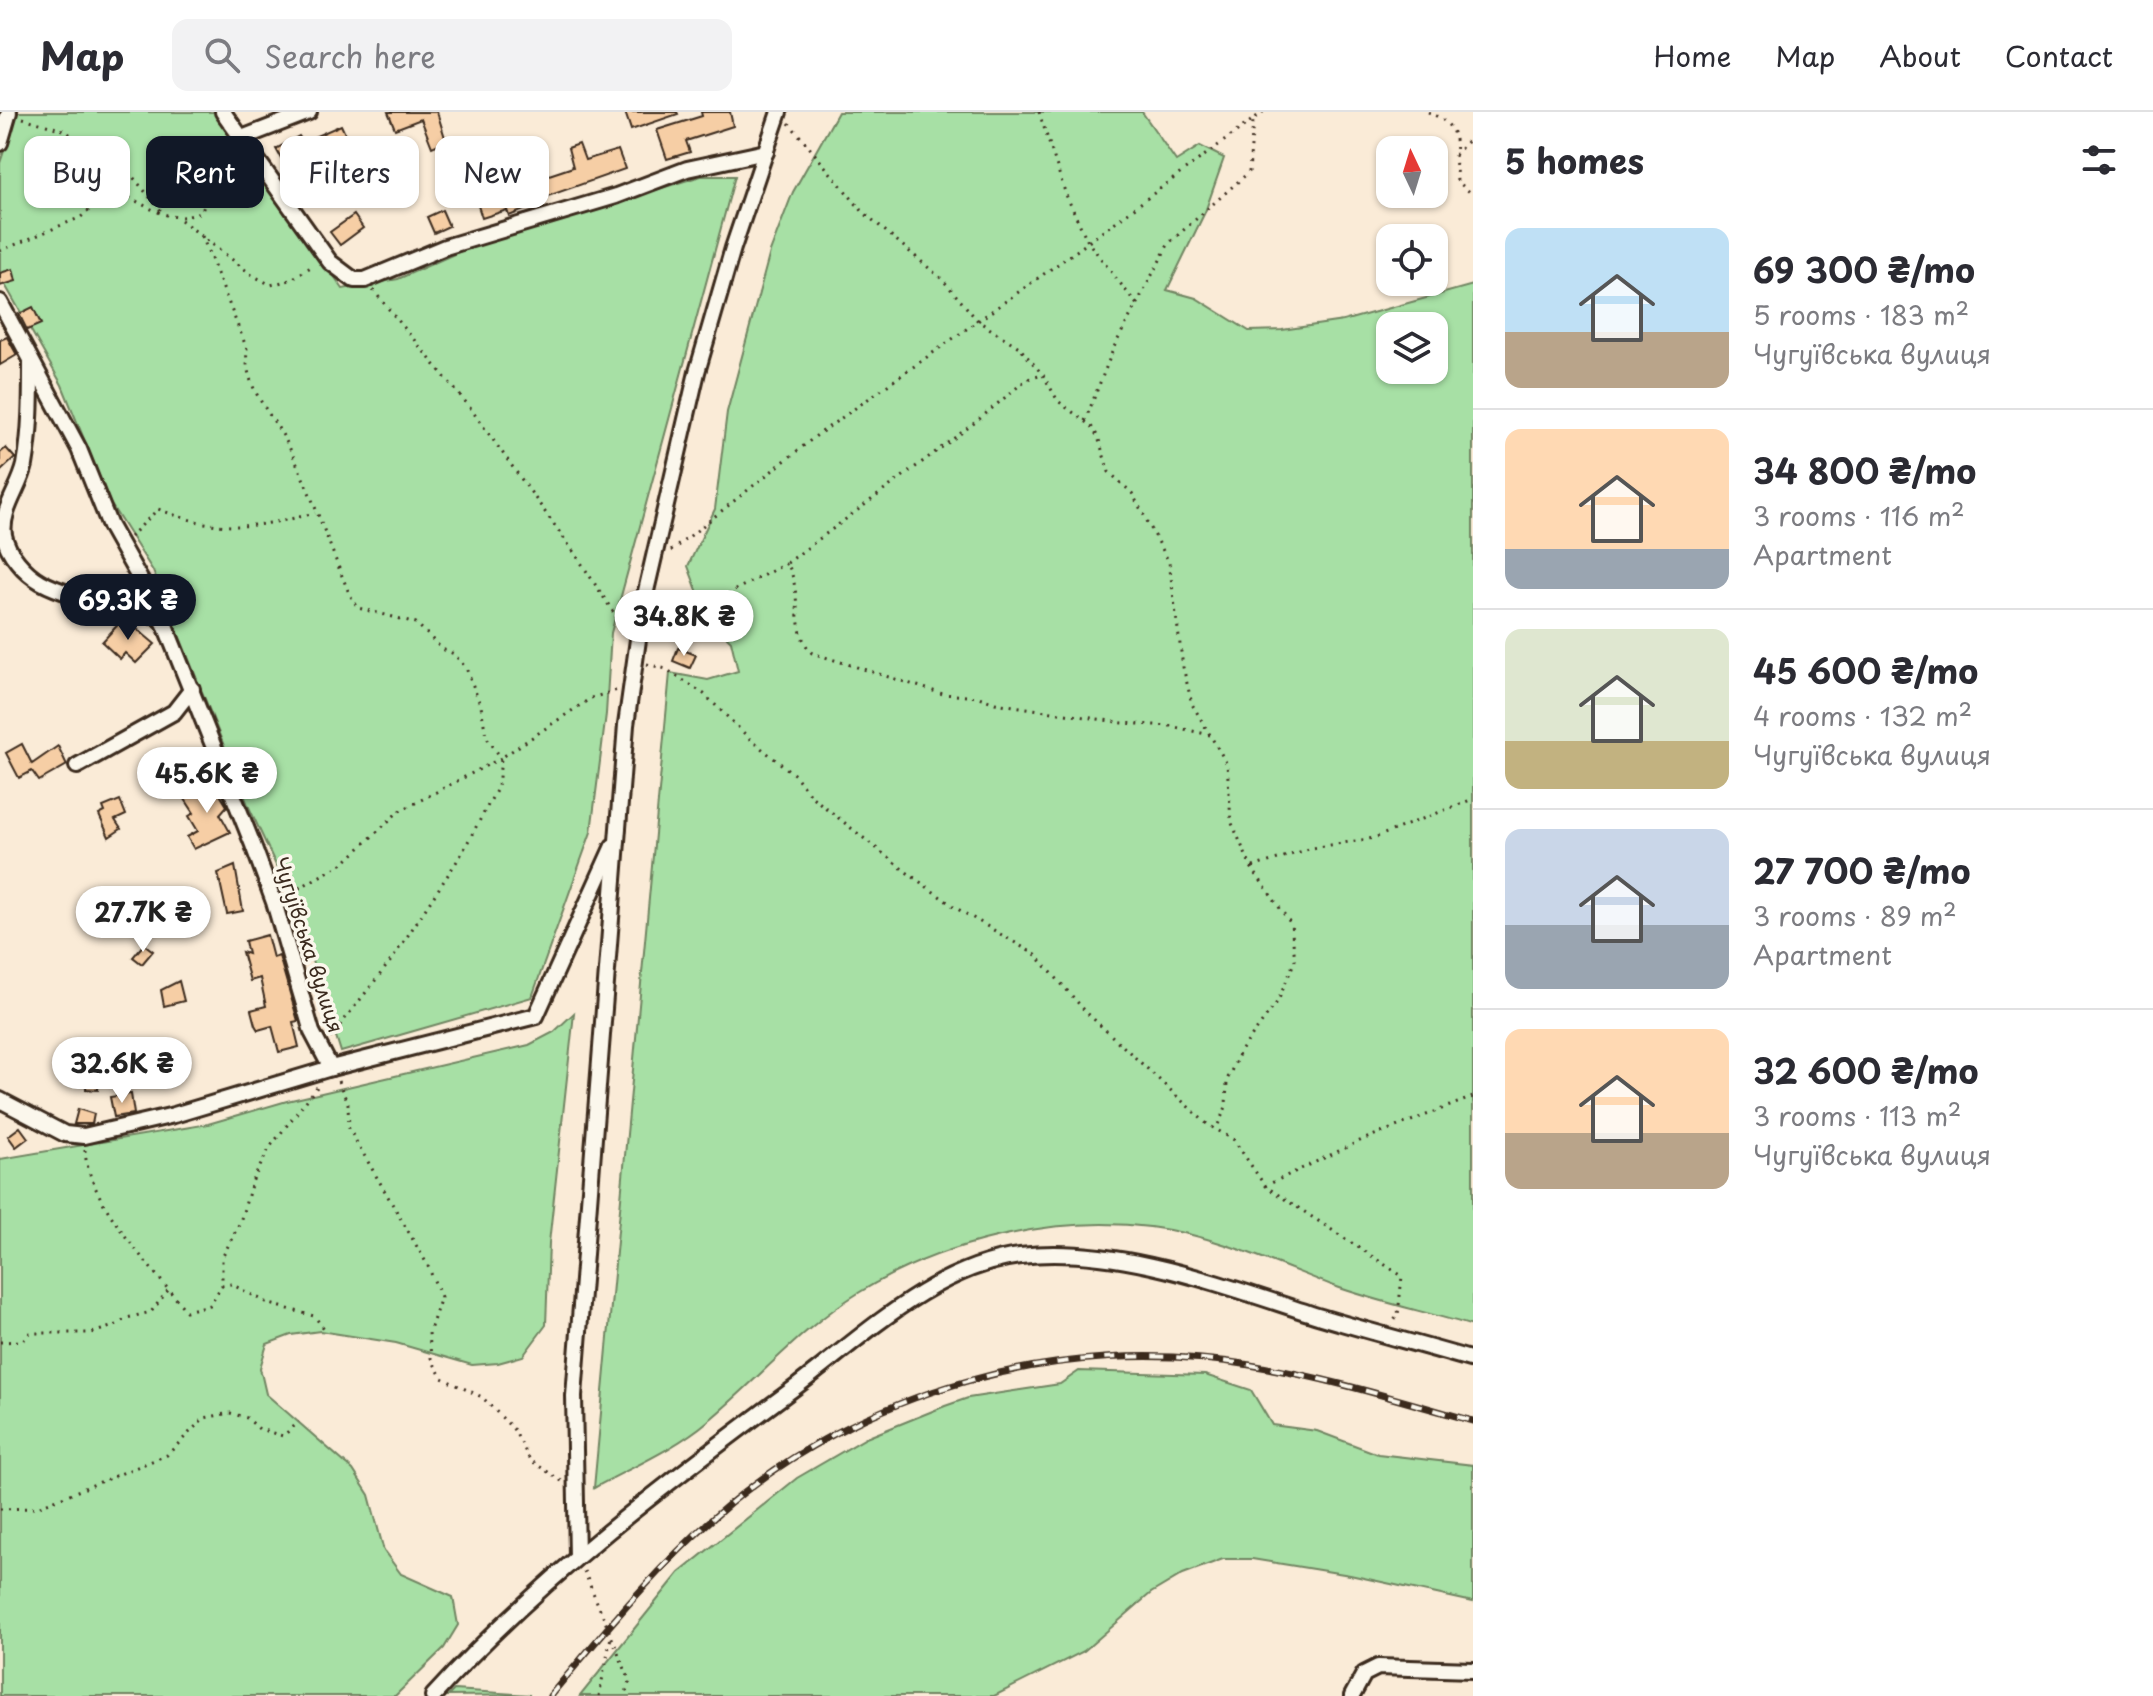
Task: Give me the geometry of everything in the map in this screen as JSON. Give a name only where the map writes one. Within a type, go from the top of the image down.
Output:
[{"type":"street","points":[[0,143],[8,112]]},
{"type":"street","points":[[223,112],[241,136]]},
{"type":"street","points":[[247,136],[309,112]]},
{"type":"street","points":[[577,1557],[574,1396],[616,839],[640,632],[652,566],[697,372],[733,248],[766,152],[784,118]]},
{"type":"street","points":[[264,169],[330,262],[354,280],[365,280],[445,247],[616,196],[687,169],[766,152]]},
{"type":"street","name":"Чугуївська вулиця","points":[[0,302],[79,449],[121,545],[163,620],[274,902],[312,1032],[336,1067]]},
{"type":"street","points":[[31,356],[29,436],[20,484],[4,518],[2,534],[22,567],[41,582],[137,607],[163,620]]},
{"type":"street","points":[[77,766],[174,712],[192,689]]},
{"type":"street","points":[[0,1100],[65,1134],[84,1136],[174,1115],[336,1067],[536,1016],[563,963],[591,888],[616,839]]},
{"type":"street","points":[[433,1696],[486,1638],[577,1557],[745,1424],[891,1316],[957,1274],[989,1262],[1055,1254],[1141,1264],[1473,1360]]},
{"type":"street","points":[[1352,1696],[1364,1674],[1378,1667],[1473,1670]]},
{"type":"path","points":[[8,112],[63,130],[124,166],[164,216]]},
{"type":"path","points":[[1039,112],[1066,195],[1088,242],[1138,306]]},
{"type":"path","points":[[652,566],[816,436],[1088,242],[1263,112]]},
{"type":"path","points":[[1428,112],[1453,128],[1457,140],[1457,181],[1473,195]]},
{"type":"path","points":[[784,118],[863,212],[943,280],[978,321],[1019,347],[1043,375],[1058,401],[1085,421],[1098,437],[1109,472],[1132,493],[1169,562],[1183,667],[1192,704],[1227,764],[1231,821],[1251,867],[1291,924],[1295,960],[1278,1001],[1240,1052],[1227,1080],[1226,1107],[1216,1129]]},
{"type":"path","points":[[1085,421],[1114,347],[1169,243],[1249,172],[1253,121]]},
{"type":"path","points":[[1455,155],[1473,135]]},
{"type":"path","points":[[0,251],[81,217],[103,199],[123,194],[164,216],[189,218],[203,208]]},
{"type":"path","points":[[178,217],[252,275],[271,285],[290,280],[311,265],[330,262]]},
{"type":"path","points":[[84,1136],[85,1159],[98,1190],[123,1232],[186,1311],[210,1305],[222,1285],[222,1258],[240,1222],[252,1182],[270,1147],[336,1067],[340,1058],[331,1050],[330,1038],[393,958],[459,858],[498,787],[501,758],[486,736],[481,706],[466,668],[416,623],[358,608],[290,449],[250,386],[245,368],[247,349],[202,236]]},
{"type":"path","points":[[365,280],[468,405],[576,555],[637,655],[666,669],[704,694],[751,740],[795,775],[811,796],[905,871],[956,908],[1036,955],[1087,1013],[1216,1129],[1234,1140],[1265,1186],[1402,1276],[1398,1315],[1384,1335]]},
{"type":"path","points":[[640,632],[691,613],[787,563],[977,421],[1027,379],[1043,375]]},
{"type":"path","points":[[121,545],[158,509],[214,526],[260,527],[315,513]]},
{"type":"path","points":[[787,563],[794,576],[801,642],[812,653],[943,694],[979,697],[995,703],[1123,723],[1171,726],[1210,735]]},
{"type":"path","points":[[274,902],[345,862],[398,812],[501,758],[591,698],[633,685]]},
{"type":"path","points":[[1251,867],[1312,848],[1374,838],[1473,799]]},
{"type":"path","points":[[336,1067],[338,1082],[348,1104],[349,1129],[427,1264],[441,1297],[429,1333],[431,1358],[442,1378],[482,1397],[514,1430],[530,1460],[576,1491]]},
{"type":"path","points":[[1265,1186],[1362,1140],[1473,1097]]},
{"type":"path","points":[[222,1285],[231,1284],[270,1304],[314,1316],[327,1332]]},
{"type":"path","points":[[0,1342],[23,1341],[30,1333],[92,1333],[151,1312],[169,1289]]},
{"type":"path","points":[[0,1509],[35,1508],[167,1455],[204,1418],[230,1413],[247,1418],[259,1429],[283,1436],[299,1422]]},
{"type":"path","points":[[577,1557],[630,1681],[625,1696]]},
{"type":"path","points":[[599,1696],[611,1637]]},
{"type":"green space","points":[[17,112],[219,112],[236,136],[146,136],[146,208],[264,208],[264,176],[280,199],[280,208],[286,208],[343,289],[398,279],[472,246],[701,176],[735,176],[611,633],[606,714],[591,832],[532,997],[341,1052],[294,904],[248,805],[153,571],[110,503],[62,385],[0,276],[0,163]]},
{"type":"green space","points":[[838,112],[1142,112],[1176,161],[1200,146],[1224,158],[1205,212],[1167,290],[1196,298],[1249,331],[1282,330],[1343,321],[1433,296],[1448,296],[1448,292],[1473,285],[1473,1326],[1351,1292],[1244,1251],[1174,1231],[1113,1224],[1075,1225],[999,1236],[926,1259],[860,1292],[800,1337],[695,1431],[594,1488],[670,673],[708,680],[738,671],[731,641],[707,617],[688,566],[715,509],[727,412],[770,252],[793,192]]},
{"type":"green space","points":[[574,1013],[549,1243],[546,1325],[523,1356],[498,1363],[472,1365],[396,1343],[320,1331],[291,1335],[267,1344],[260,1368],[266,1394],[353,1470],[369,1495],[384,1551],[401,1574],[453,1597],[458,1625],[444,1648],[395,1696],[0,1696],[0,1159],[208,1124],[287,1101],[529,1045],[554,1032]]},
{"type":"green space","points":[[1079,1371],[1205,1375],[1251,1390],[1272,1425],[1317,1431],[1378,1454],[1473,1465],[1473,1602],[1350,1575],[1252,1559],[1223,1559],[1183,1574],[1151,1593],[1084,1651],[994,1696],[580,1696],[679,1573],[797,1478],[866,1438],[945,1406],[968,1398],[1060,1384]]},
{"type":"green space","points":[[454,1690],[530,1695],[448,1696]]},
{"type":"building","points":[[388,112],[437,112],[444,136],[435,136],[435,146],[432,147],[421,119],[395,129]]},
{"type":"building","points":[[625,112],[677,112],[678,114],[631,130]]},
{"type":"building","points":[[701,112],[730,112],[733,126],[686,141],[690,152],[667,159],[657,130],[702,116]]},
{"type":"building","points":[[341,125],[346,136],[316,136]]},
{"type":"building","points":[[579,144],[585,160],[618,150],[625,169],[549,196],[549,175],[573,167],[568,148]]},
{"type":"building","points":[[479,208],[527,209],[509,216],[507,210],[482,218]]},
{"type":"building","points":[[442,210],[449,226],[434,233],[427,217]]},
{"type":"building","points":[[354,215],[363,228],[340,245],[330,232]]},
{"type":"building","points":[[13,269],[16,281],[0,286],[0,273]]},
{"type":"building","points":[[33,307],[41,324],[27,330],[19,314]]},
{"type":"building","points":[[7,337],[17,355],[0,365],[0,340]]},
{"type":"building","points":[[6,448],[15,458],[0,472],[0,453]]},
{"type":"building","points":[[124,618],[155,644],[136,663],[125,653],[120,659],[102,642]]},
{"type":"building","points":[[678,648],[696,655],[690,668],[673,661]]},
{"type":"building","points":[[22,744],[32,764],[58,746],[67,765],[39,781],[32,771],[19,778],[6,753]]},
{"type":"building","points":[[213,783],[227,806],[220,814],[230,832],[194,849],[187,837],[198,831],[189,816],[194,813],[183,796]]},
{"type":"building","points":[[120,800],[126,815],[115,820],[121,829],[109,837],[99,815],[105,812],[103,807]]},
{"type":"building","points":[[235,866],[243,911],[227,914],[218,873]]},
{"type":"building","points":[[267,935],[273,958],[279,956],[298,1021],[293,1022],[299,1047],[279,1052],[272,1026],[258,1030],[255,1025],[251,1010],[266,1006],[260,978],[250,981],[242,952],[248,954],[245,941]]},
{"type":"building","points":[[144,944],[153,951],[142,964],[133,957]]},
{"type":"building","points":[[179,981],[184,1001],[164,1006],[161,990]]},
{"type":"building","points":[[87,1076],[99,1077],[98,1090],[86,1089]]},
{"type":"building","points":[[131,1094],[134,1114],[114,1117],[110,1097]]},
{"type":"building","points":[[78,1109],[94,1114],[92,1124],[74,1124]]},
{"type":"building","points":[[20,1127],[28,1138],[16,1147],[8,1136]]},
{"type":"railway","points":[[550,1696],[673,1556],[718,1514],[774,1470],[835,1434],[900,1404],[968,1381],[1037,1366],[1108,1358],[1180,1357],[1250,1365],[1306,1376],[1473,1421]]}]
